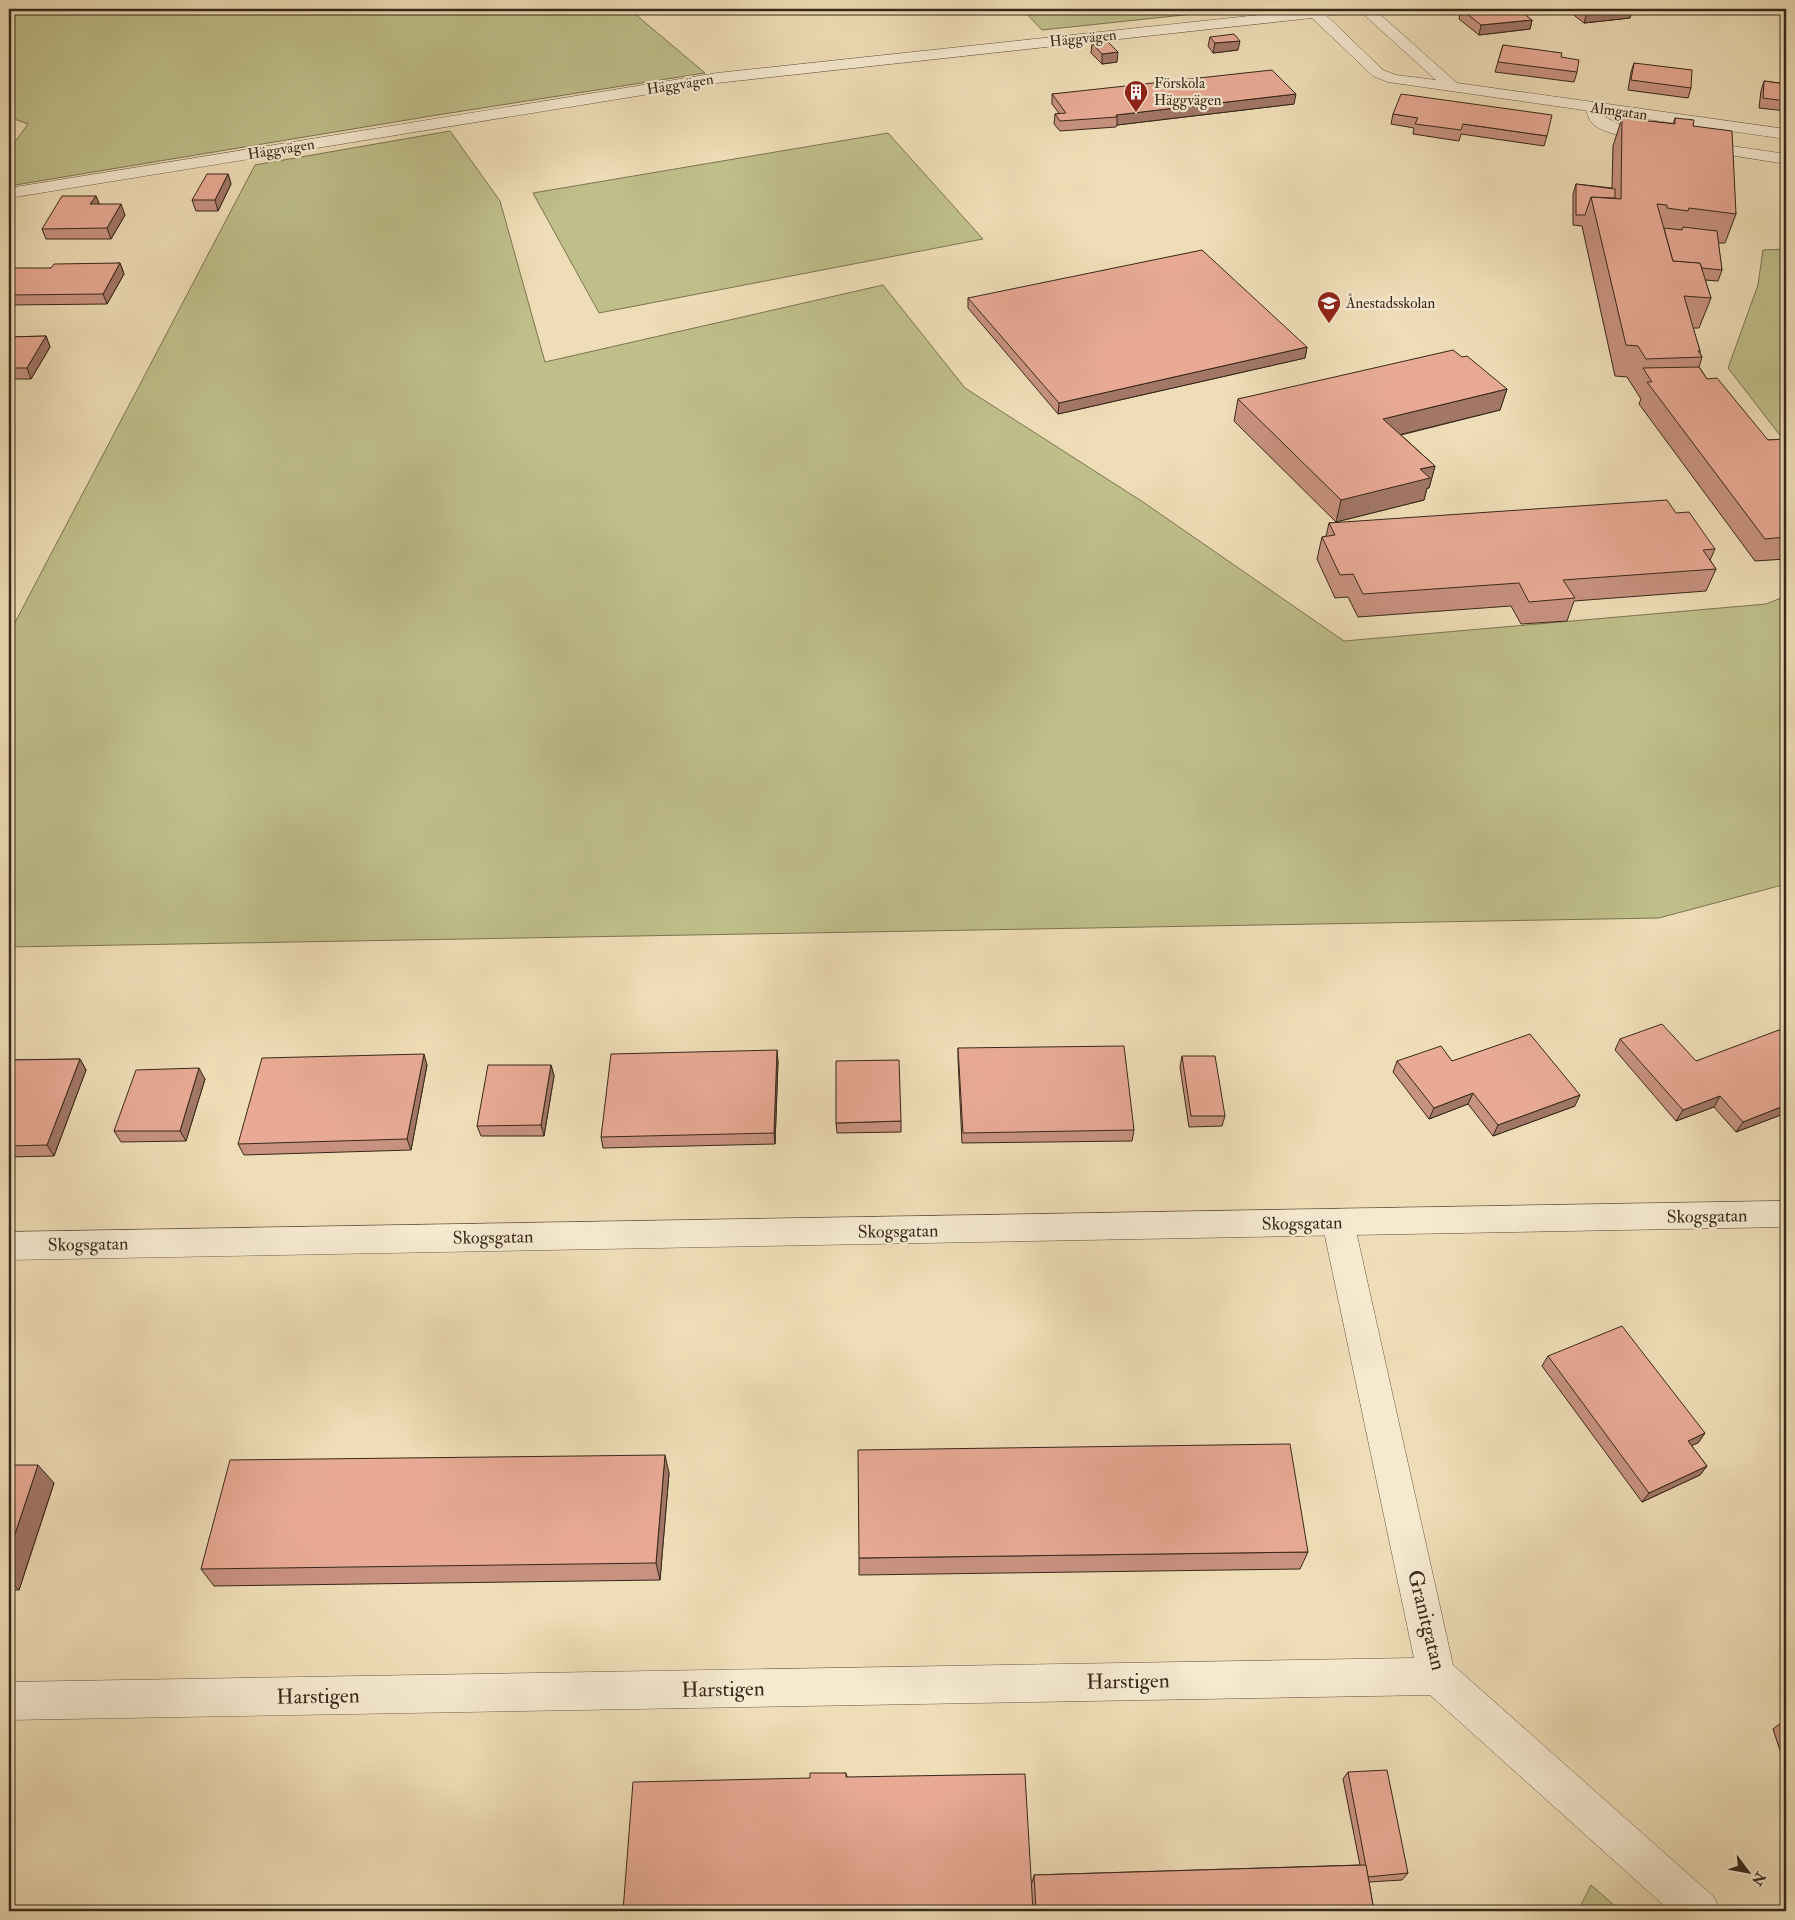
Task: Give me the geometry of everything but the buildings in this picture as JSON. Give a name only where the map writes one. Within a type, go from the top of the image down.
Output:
[{"type":"street","name":"Häggvägen","points":[[9,193],[717,78],[1357,9]]},
{"type":"street","points":[[1366,9],[1452,87]]},
{"type":"street","name":"Almgatan","points":[[1315,14],[1383,76],[1786,134]]},
{"type":"street","points":[[1593,107],[1598,120],[1618,130],[1678,142],[1786,159]]},
{"type":"street","name":"Skogsgatan","points":[[9,1246],[1786,1214]]},
{"type":"street","name":"Granitgatan","points":[[1338,1222],[1437,1676],[1700,1911]]},
{"type":"street","name":"Harstigen","points":[[9,1701],[1437,1676]]},
{"type":"green space","points":[[9,9],[629,9],[705,73],[9,186],[9,150],[28,124],[9,117]]},
{"type":"green space","points":[[1022,9],[1240,9],[1042,30]]},
{"type":"green space","points":[[450,131],[500,201],[545,362],[883,285],[965,388],[1143,502],[1344,641],[1766,604],[1786,596],[1786,884],[1659,918],[9,947],[9,634],[255,165]]},
{"type":"green space","points":[[888,133],[983,239],[599,313],[533,193]]},
{"type":"green space","points":[[1786,249],[1786,443],[1728,368],[1758,285],[1763,250]]},
{"type":"green space","points":[[1591,1885],[1621,1911],[1578,1911]]},
{"type":"place","name":"Förskola Häggvägen","points":[[1136,113]]},
{"type":"place","name":"Ånestadsskolan","points":[[1329,324]]}]
